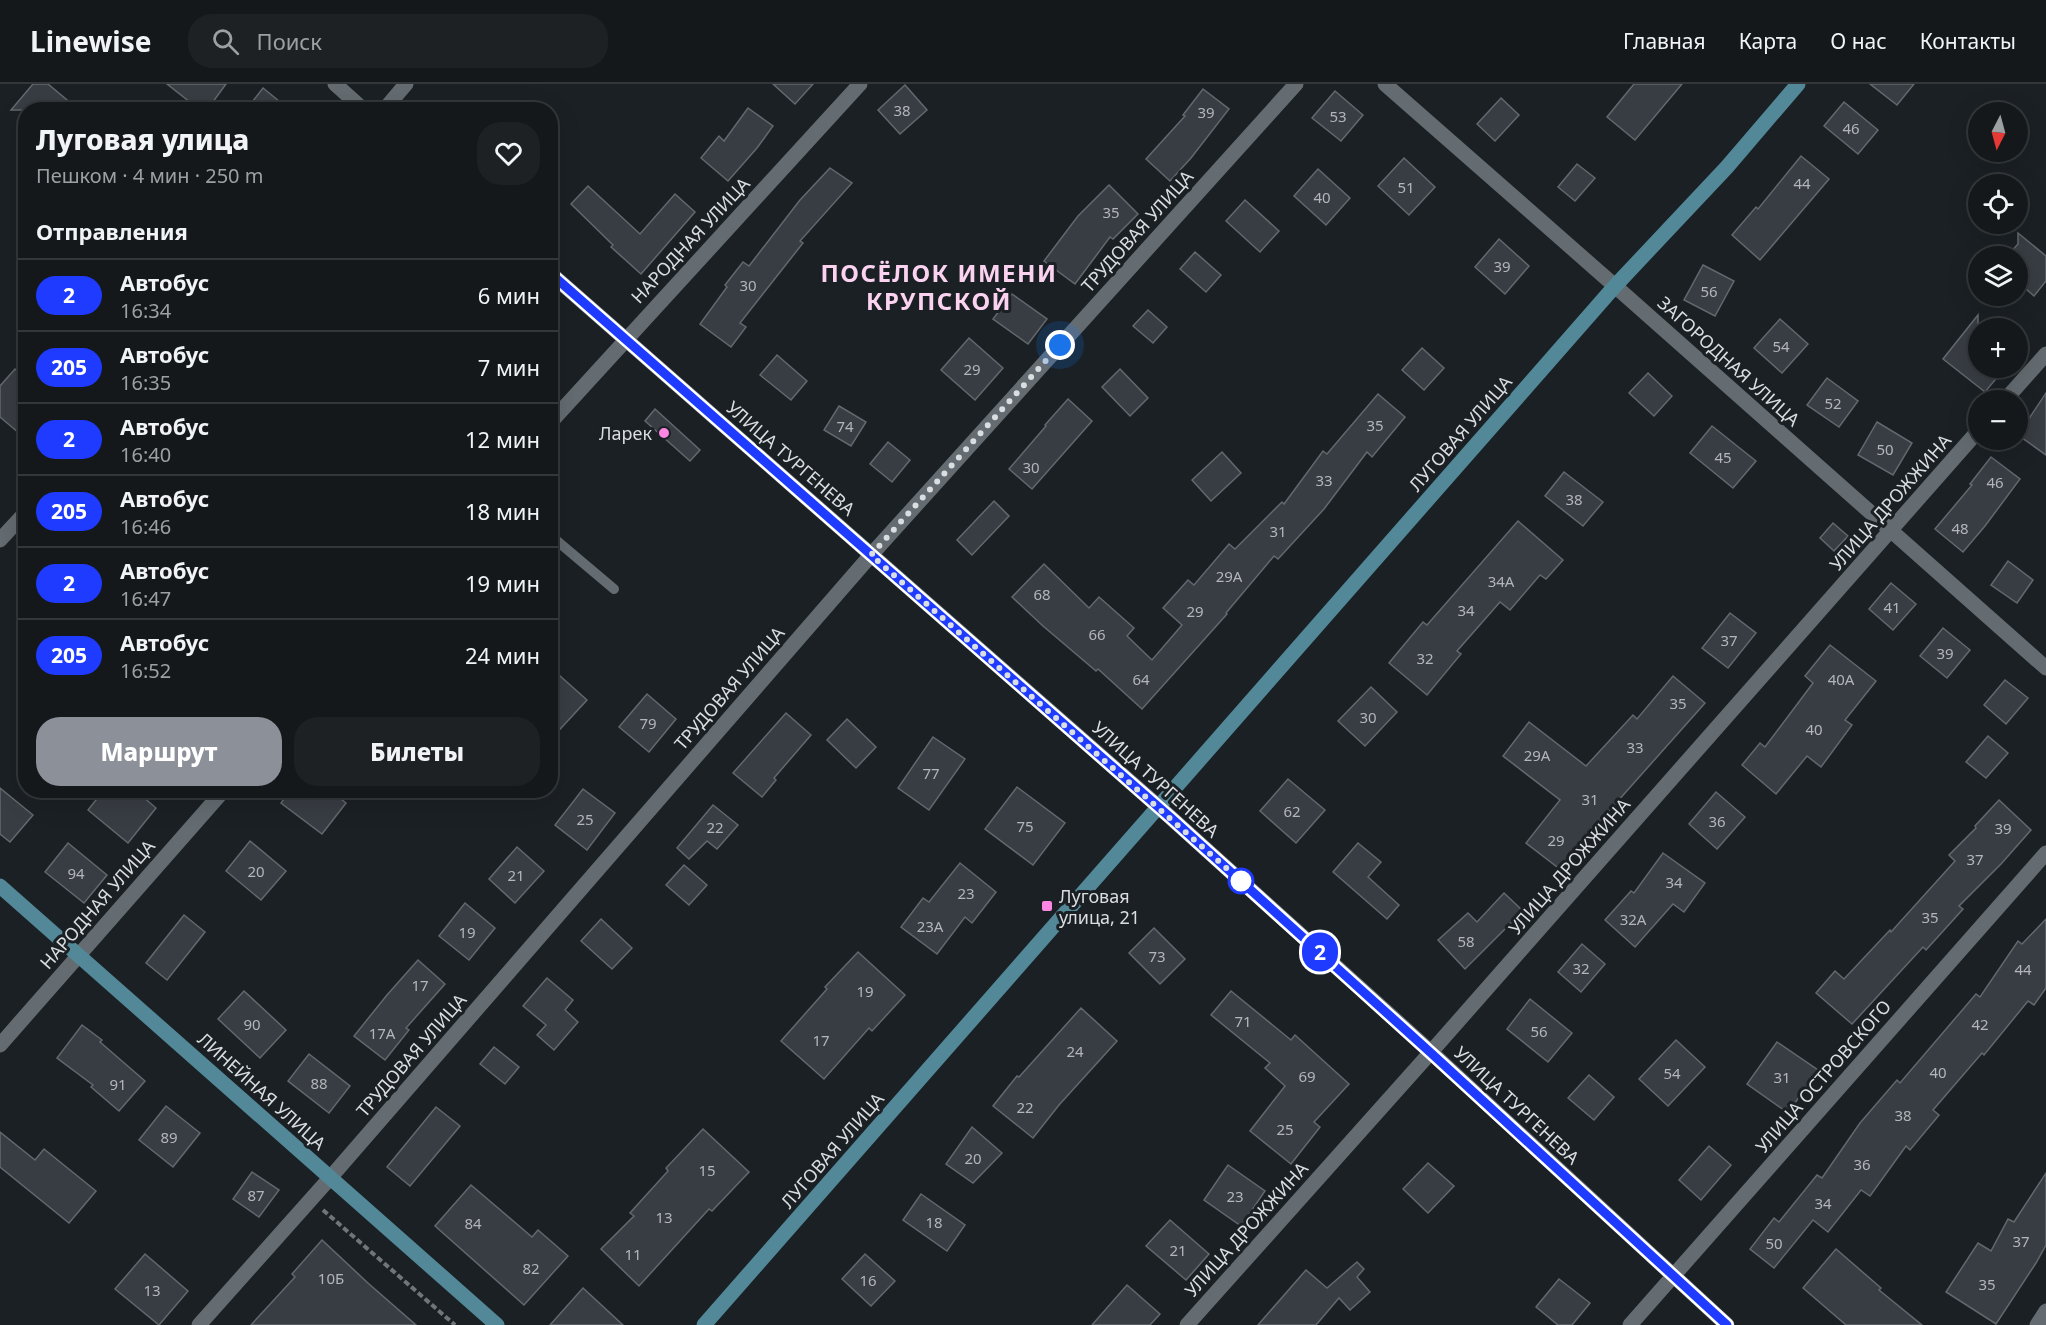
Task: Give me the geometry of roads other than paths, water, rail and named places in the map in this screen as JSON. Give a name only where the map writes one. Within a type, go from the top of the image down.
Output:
[{"type":"street","points":[[335,84],[355,102]]},
{"type":"street","points":[[391,102],[406,84]]},
{"type":"street","name":"ТРУДОВАЯ УЛИЦА","points":[[199,1325],[330,1178],[871,555],[1296,84]]},
{"type":"street","name":"ЗАГОРОДНАЯ УЛИЦА","points":[[1385,84],[2046,668]]},
{"type":"street","name":"ЛУГОВАЯ УЛИЦА","points":[[704,1325],[1615,286],[1727,167],[1798,84]]},
{"type":"street","name":"НАРОДНАЯ УЛИЦА","points":[[558,414],[851,87]]},
{"type":"street","name":"УЛИЦА ТУРГЕНЕВА","points":[[558,280],[1159,807],[1727,1325]]},
{"type":"street","points":[[2015,390],[2046,354]]},
{"type":"street","name":"УЛИЦА ДРОЖЖИНА","points":[[1187,1325],[1431,1053],[1968,442]]},
{"type":"street","points":[[0,540],[18,521]]},
{"type":"street","name":"НАРОДНАЯ УЛИЦА","points":[[0,1045],[217,798]]},
{"type":"street","name":"УЛИЦА ОСТРОВСКОГО","points":[[1630,1325],[2046,853]]},
{"type":"street","name":"ЛИНЕЙНАЯ УЛИЦА","points":[[0,886],[497,1325]]},
{"type":"street","points":[[2037,1325],[2046,1311]]},
{"type":"lane","points":[[558,542],[614,589]]},
{"type":"place","name":"Ларек","points":[[664,433]]},
{"type":"place","name":"Луговая улица, 21","points":[[1047,906]]},
{"type":"district","name":"ПОСЁЛОК ИМЕНИ КРУПСКОЙ","points":[[939,286]]}]
